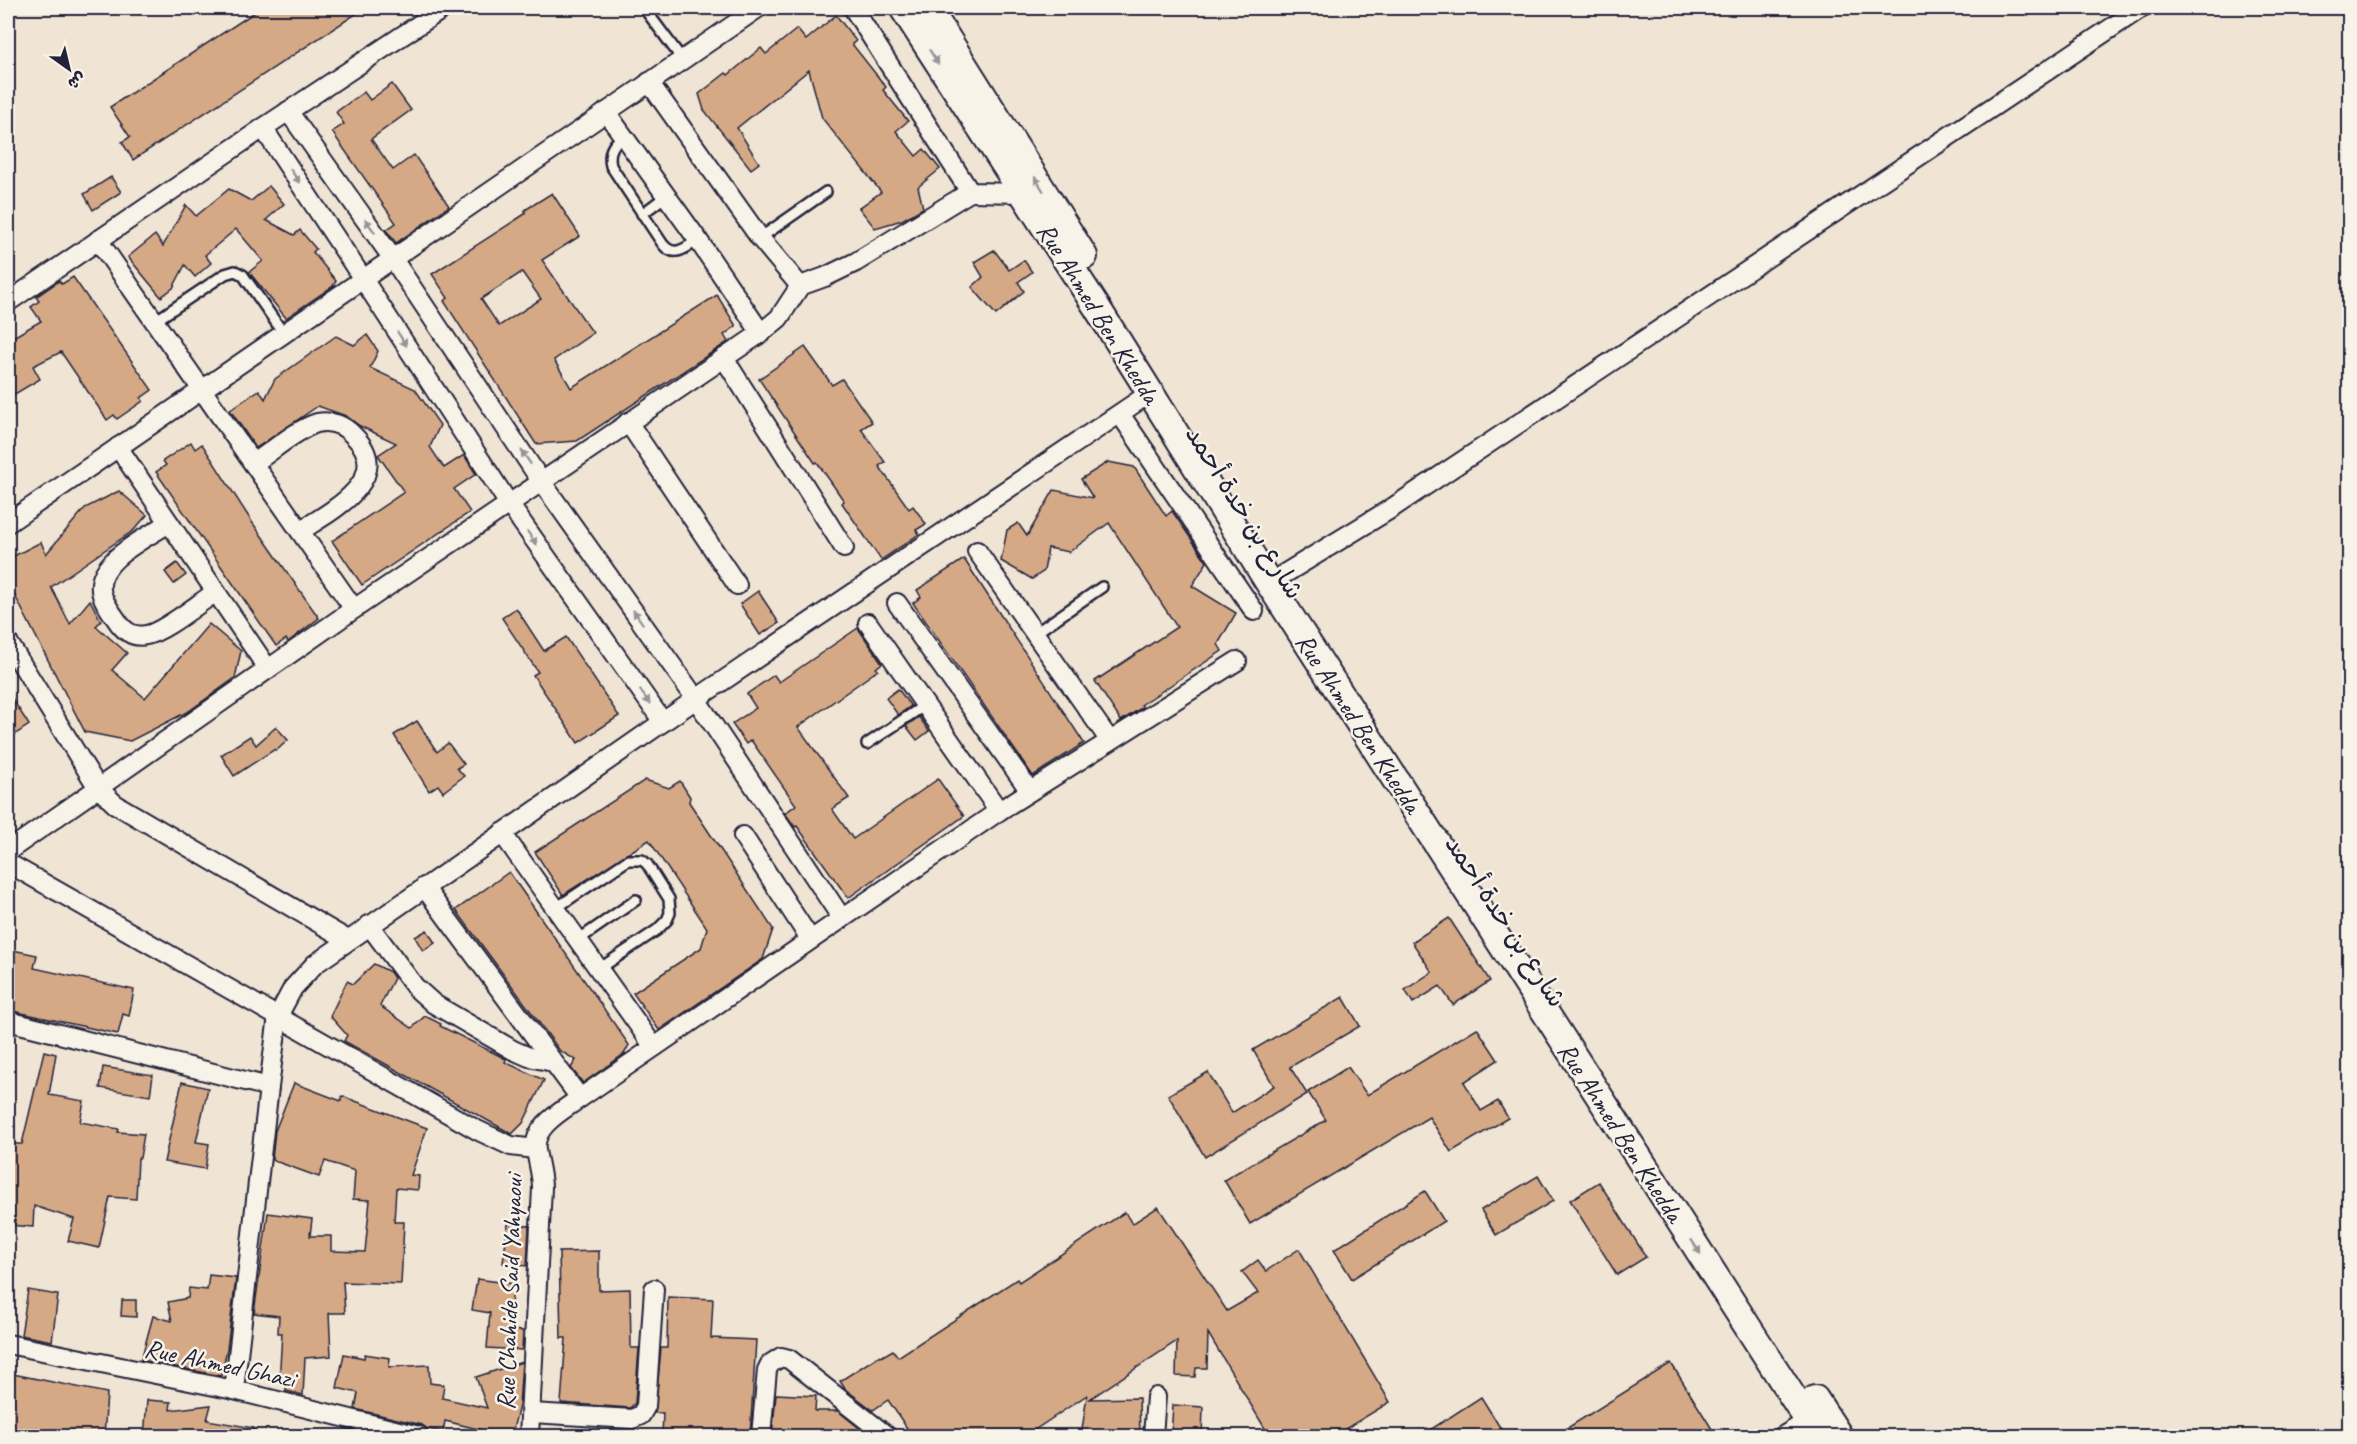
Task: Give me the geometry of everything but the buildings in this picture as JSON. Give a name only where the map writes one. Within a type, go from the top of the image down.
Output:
[{"type":"main road","name":"Rue Ahmed Ben Khedda","points":[[903,8],[1150,393],[1273,590],[1813,1429]]},
{"type":"main road","name":"شارع بن خدة أحمد","points":[[928,8],[1284,574],[1839,1437]]},
{"type":"street","points":[[8,302],[288,111],[444,8]]},
{"type":"street","points":[[853,8],[970,192]]},
{"type":"street","points":[[1284,574],[1392,508],[2141,8]]},
{"type":"street","points":[[8,523],[682,60],[746,11]]},
{"type":"street","points":[[649,82],[760,238],[800,286]]},
{"type":"street","points":[[288,111],[393,259],[541,481],[696,699],[841,917]]},
{"type":"street","points":[[606,112],[698,240],[761,333]]},
{"type":"street","points":[[263,128],[508,504],[663,722]]},
{"type":"street","points":[[8,851],[354,609],[761,333],[779,318],[800,286],[856,262],[970,192],[1022,193]]},
{"type":"street","points":[[99,240],[354,609]]},
{"type":"street","points":[[724,358],[843,548]]},
{"type":"street","points":[[234,1390],[278,1017],[289,995],[304,975],[315,964],[369,925],[696,699],[1150,393]]},
{"type":"street","points":[[1120,414],[1254,611]]},
{"type":"street","points":[[628,422],[737,585]]},
{"type":"street","points":[[254,463],[301,431],[318,423],[336,423],[349,430],[359,440],[365,453],[367,467],[364,480],[345,502],[300,531]]},
{"type":"street","points":[[118,447],[268,669]]},
{"type":"street","points":[[169,523],[118,556],[106,569],[101,586],[102,595],[118,622],[135,636],[150,635],[216,592]]},
{"type":"street","points":[[977,551],[1110,741]]},
{"type":"street","points":[[897,603],[1030,791]]},
{"type":"street","points":[[868,623],[999,811]]},
{"type":"street","points":[[8,642],[98,788],[115,804],[348,940]]},
{"type":"street","points":[[8,863],[477,1130],[511,1146],[536,1149],[537,1138],[543,1128],[580,1098],[841,917],[999,811],[1237,661]]},
{"type":"street","points":[[502,833],[654,1047]]},
{"type":"street","points":[[743,836],[810,939]]},
{"type":"street","points":[[424,887],[580,1098]]},
{"type":"street","points":[[369,925],[415,987],[434,1004],[513,1050],[529,1057],[553,1062]]},
{"type":"street","points":[[8,1021],[269,1087]]},
{"type":"street","name":"Rue Chahide Said Yahyaoui","points":[[529,1437],[542,1188],[541,1169],[536,1149]]},
{"type":"street","points":[[532,1413],[632,1419],[641,1415],[646,1406],[654,1289]]},
{"type":"street","name":"Rue Ahmed Ghazi","points":[[8,1344],[234,1390],[419,1437]]},
{"type":"street","points":[[761,1437],[767,1370],[770,1364],[782,1357],[789,1359],[885,1436]]},
{"type":"street","points":[[1153,1437],[1156,1397]]},
{"type":"street","points":[[1783,1437],[1813,1429]]},
{"type":"lane","points":[[644,8],[682,60]]},
{"type":"lane","points":[[623,137],[610,152],[610,166],[665,248],[670,251],[681,251],[698,240]]},
{"type":"lane","points":[[760,238],[826,192]]},
{"type":"lane","points":[[642,214],[666,196]]},
{"type":"lane","points":[[156,321],[225,274],[235,271],[243,275],[284,334]]},
{"type":"lane","points":[[1034,634],[1102,587]]},
{"type":"lane","points":[[867,744],[925,705]]},
{"type":"lane","points":[[556,908],[628,860],[635,859],[647,864],[669,899],[670,913],[667,920],[662,926],[599,969]]},
{"type":"lane","points":[[578,940],[636,900]]}]
